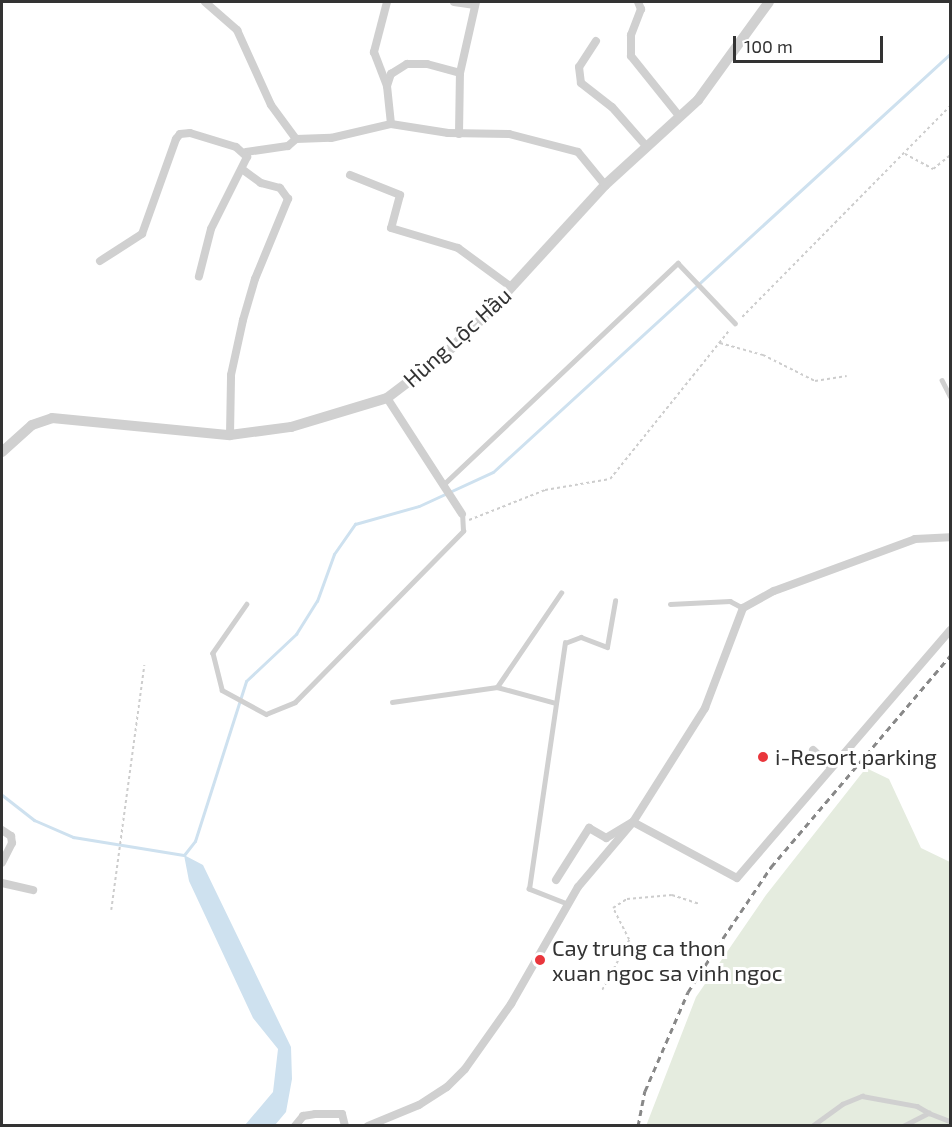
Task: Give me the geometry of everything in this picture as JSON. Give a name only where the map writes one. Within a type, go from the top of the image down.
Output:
[{"type":"street","points":[[205,2],[237,30],[271,105],[296,139]]},
{"type":"street","points":[[387,2],[374,52],[387,86],[391,124]]},
{"type":"street","points":[[454,2],[475,3],[460,73],[459,134]]},
{"type":"street","points":[[638,2],[641,9],[631,35],[631,56],[679,116]]},
{"type":"street","name":"Hùng Lộc Hầu","points":[[2,452],[32,425],[52,418],[230,435],[291,427],[387,398],[445,354],[511,287],[605,184],[713,83],[769,2]]},
{"type":"street","points":[[596,41],[579,67],[581,83],[612,107],[647,147]]},
{"type":"street","points":[[387,86],[391,74],[407,64],[427,64],[460,73]]},
{"type":"street","points":[[100,261],[135,240],[145,229],[161,186],[165,164],[180,134],[190,133],[246,152],[288,146],[296,139],[331,138],[391,124],[459,134],[509,134],[570,148],[585,157],[605,184]]},
{"type":"street","points":[[200,276],[211,230],[243,170],[246,152]]},
{"type":"street","points":[[230,435],[231,375],[243,320],[258,269],[288,199],[280,188],[261,183],[243,170]]},
{"type":"street","points":[[350,175],[399,194],[391,228],[458,248],[511,287]]},
{"type":"street","points":[[387,398],[464,518]]},
{"type":"street","points":[[368,1125],[406,1112],[457,1079],[511,1004],[567,904],[633,822],[717,687],[737,616],[743,608],[768,594],[915,539],[951,537]]},
{"type":"street","points":[[633,822],[737,878],[951,630]]},
{"type":"street","points":[[813,750],[831,767]]},
{"type":"street","points":[[555,880],[589,828],[606,838],[633,822]]},
{"type":"street","points":[[2,830],[11,836],[12,843],[2,863]]},
{"type":"street","points":[[2,883],[33,890]]},
{"type":"street","points":[[294,1125],[303,1116],[315,1114],[342,1114],[345,1125]]},
{"type":"lane","points":[[442,485],[678,263],[735,323]]},
{"type":"lane","points":[[942,380],[951,396]]},
{"type":"lane","points":[[248,604],[213,653],[222,690],[266,714],[295,702],[463,531],[464,518]]},
{"type":"lane","points":[[497,687],[561,593]]},
{"type":"lane","points":[[567,904],[530,889],[565,643],[581,637],[607,647],[615,601]]},
{"type":"lane","points":[[670,604],[730,601],[743,608]]},
{"type":"lane","points":[[392,702],[497,687],[556,703]]},
{"type":"lane","points":[[812,1125],[842,1104],[862,1096],[917,1106],[951,1121]]},
{"type":"lane","points":[[903,1125],[929,1113]]},
{"type":"path","points":[[464,518],[545,490],[610,479],[735,323],[951,106]]},
{"type":"path","points":[[904,153],[933,168],[951,155]]},
{"type":"path","points":[[719,343],[763,355],[815,381],[847,376]]},
{"type":"path","points":[[111,910],[144,665]]},
{"type":"path","points":[[602,990],[629,940],[613,908],[627,899],[672,895],[700,904]]},
{"type":"shaded area","points":[[866,768],[889,779],[921,848],[950,862],[950,1125],[646,1126],[696,997],[766,895]]},
{"type":"water","points":[[184,855],[203,865],[291,1047],[292,1079],[286,1112],[275,1125],[245,1125],[273,1092],[278,1049],[253,1018],[189,881]]},
{"type":"waterway","points":[[184,855],[195,841],[246,681],[296,634],[317,601],[334,554],[355,524],[419,506],[493,472],[950,54]]},
{"type":"waterway","points":[[2,795],[34,820],[73,837],[184,855]]},
{"type":"railway","points":[[638,1126],[645,1091],[688,992],[717,947],[771,867],[950,656]]},
{"type":"place","name":"i-Resort parking","points":[[763,757]]},
{"type":"place","name":"Cay trung ca thon xuan ngoc sa vinh ngoc","points":[[540,960]]}]
